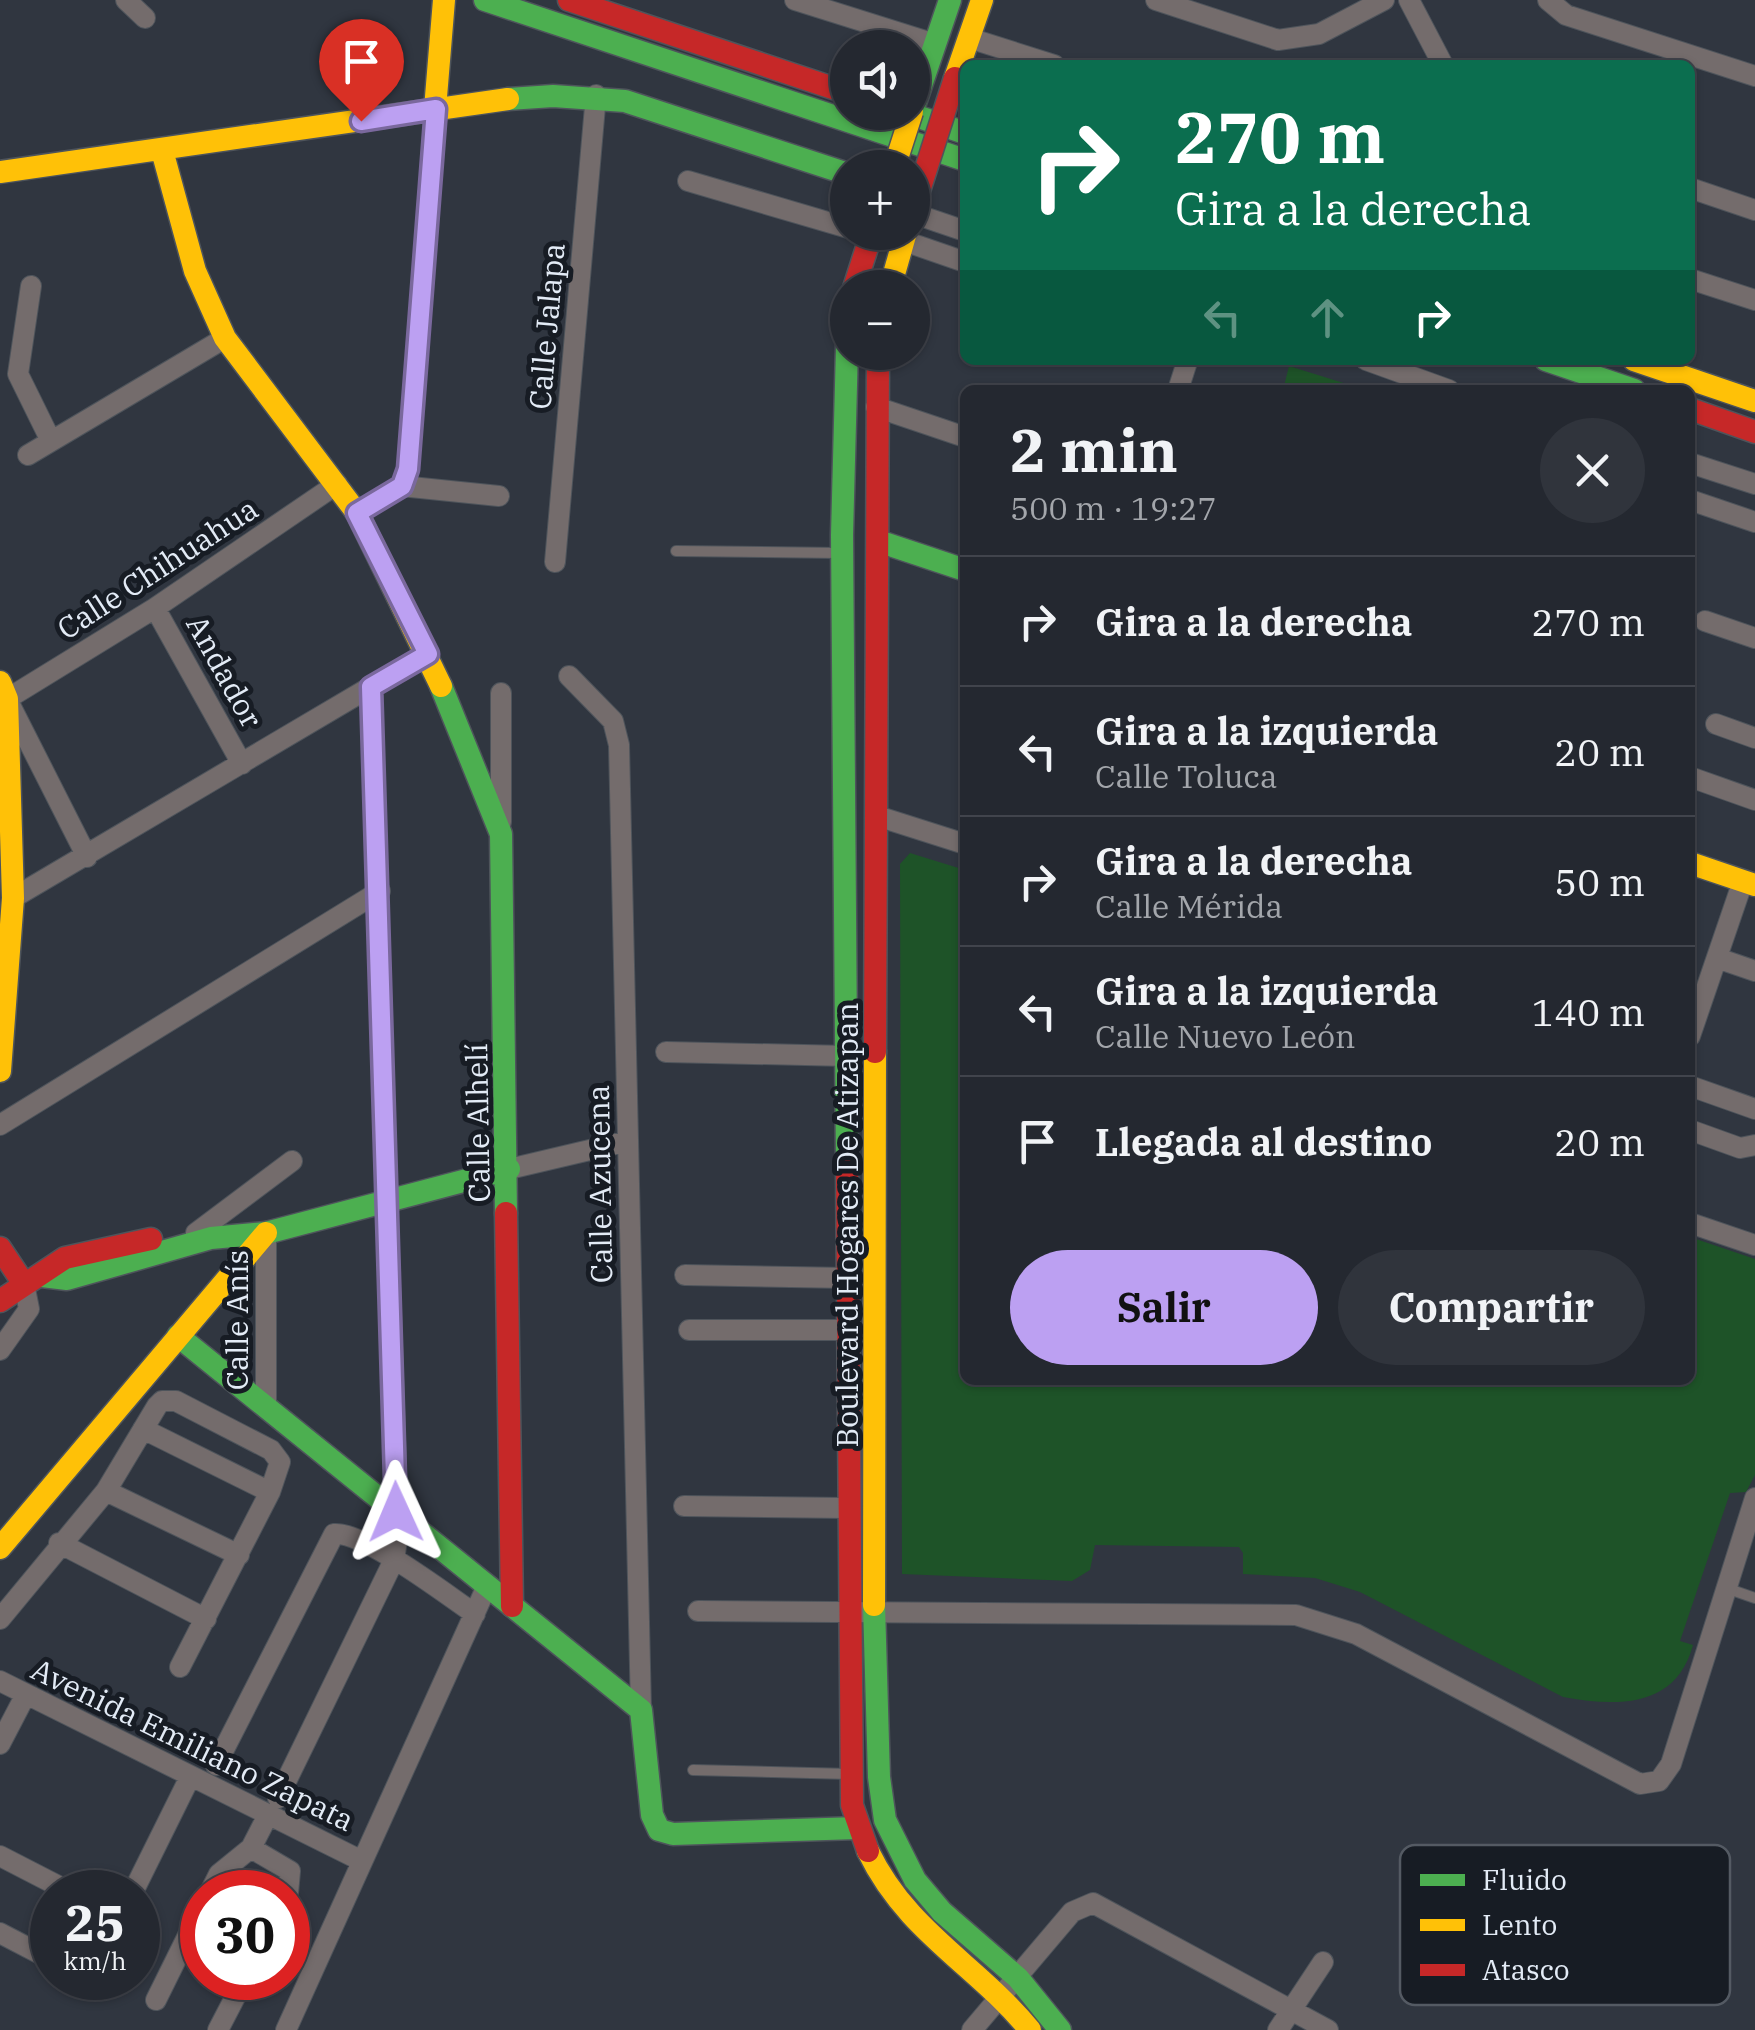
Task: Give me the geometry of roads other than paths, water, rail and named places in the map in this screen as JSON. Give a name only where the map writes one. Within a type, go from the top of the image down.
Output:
[{"type":"main road","points":[[436,109],[444,0]]},
{"type":"main road","points":[[485,0],[960,158]]},
{"type":"main road","points":[[569,0],[830,87]]},
{"type":"main road","points":[[930,58],[950,0]]},
{"type":"main road","points":[[961,60],[982,0]]},
{"type":"main road","points":[[930,156],[960,64]]},
{"type":"main road","points":[[0,172],[162,154],[436,109],[596,95],[830,168]]},
{"type":"main road","points":[[930,119],[960,130]]},
{"type":"main road","name":"Calle Alhelí","points":[[162,154],[193,275],[225,338],[357,513],[428,654],[501,834],[509,1170],[512,1606]]},
{"type":"main road","points":[[1561,365],[1619,385]]},
{"type":"main road","points":[[1649,365],[1755,401]]},
{"type":"main road","name":"Boulevard Hogares De Atizapan","points":[[847,370],[842,670],[850,1774],[858,1828],[869,1854],[920,1928],[999,1996],[1030,2030]]},
{"type":"main road","name":"Boulevard Hogares De Atizapan","points":[[877,370],[879,1778],[885,1820],[896,1848],[942,1912],[1018,1978],[1060,2030]]},
{"type":"main road","points":[[1695,412],[1755,432]]},
{"type":"main road","points":[[878,541],[960,568]]},
{"type":"main road","points":[[842,670],[876,668]]},
{"type":"main road","points":[[0,1071],[6,902],[4,690]]},
{"type":"main road","points":[[1695,865],[1749,883]]},
{"type":"main road","points":[[0,1301],[64,1258],[173,1234],[201,1238],[266,1233],[509,1170]]},
{"type":"main road","points":[[0,1548],[266,1233]]},
{"type":"main road","points":[[0,1248],[33,1280]]},
{"type":"main road","points":[[178,1336],[641,1710],[652,1815],[660,1830],[673,1834],[858,1828]]},
{"type":"street","points":[[126,0],[146,18]]},
{"type":"street","points":[[795,0],[935,44]]},
{"type":"street","points":[[1158,0],[1278,40],[1319,34],[1381,1]]},
{"type":"street","points":[[1409,0],[1440,60]]},
{"type":"street","points":[[1548,0],[1566,14],[1755,76]]},
{"type":"street","points":[[969,38],[1038,60]]},
{"type":"street","name":"Calle Jalapa","points":[[555,562],[596,95]]},
{"type":"street","points":[[402,486],[408,469],[436,109]]},
{"type":"street","points":[[688,181],[830,223]]},
{"type":"street","points":[[1695,190],[1755,210]]},
{"type":"street","points":[[930,214],[960,229]]},
{"type":"street","points":[[930,247],[960,260]]},
{"type":"street","points":[[1695,280],[1755,300]]},
{"type":"street","points":[[31,286],[18,374],[51,441]]},
{"type":"street","points":[[28,454],[225,338]]},
{"type":"street","points":[[1380,365],[1435,385]]},
{"type":"street","points":[[876,408],[960,434]]},
{"type":"street","points":[[1695,465],[1755,484]]},
{"type":"street","name":"Calle Chihuahua","points":[[4,690],[155,608],[338,484]]},
{"type":"street","points":[[357,513],[402,486],[499,496]]},
{"type":"street","points":[[1695,502],[1755,522]]},
{"type":"street","name":"Andador","points":[[155,608],[242,764]]},
{"type":"street","points":[[1704,621],[1755,638]]},
{"type":"street","points":[[6,902],[428,654]]},
{"type":"street","name":"Calle Azucena","points":[[569,676],[613,722],[620,745],[641,1710]]},
{"type":"street","points":[[224,1870],[251,1848],[394,1560],[396,1512],[380,891],[371,687]]},
{"type":"street","points":[[4,690],[87,857]]},
{"type":"street","points":[[501,693],[501,834]]},
{"type":"street","points":[[1716,724],[1755,738]]},
{"type":"street","points":[[1695,779],[1755,800]]},
{"type":"street","points":[[877,816],[960,842]]},
{"type":"street","points":[[1695,1022],[1749,883]]},
{"type":"street","points":[[0,1124],[380,891]]},
{"type":"street","points":[[1717,958],[1755,970]]},
{"type":"street","points":[[666,1052],[847,1056]]},
{"type":"street","points":[[1695,1088],[1755,1109]]},
{"type":"street","points":[[1695,1132],[1740,1148],[1755,1145]]},
{"type":"street","points":[[509,1170],[628,1140]]},
{"type":"street","points":[[201,1238],[292,1162]]},
{"type":"street","points":[[1695,1225],[1755,1245]]},
{"type":"street","name":"Calle Anís","points":[[266,1233],[266,1408]]},
{"type":"street","points":[[685,1275],[846,1278]]},
{"type":"street","points":[[0,1350],[29,1309],[33,1280]]},
{"type":"street","points":[[688,1330],[846,1330]]},
{"type":"street","points":[[0,1618],[106,1491],[162,1401],[176,1401],[277,1455],[278,1469],[270,1492],[180,1667]]},
{"type":"street","points":[[142,1429],[270,1492]]},
{"type":"street","points":[[106,1491],[238,1555]]},
{"type":"street","points":[[698,1611],[1296,1615],[1356,1634],[1622,1778],[1640,1784],[1659,1781],[1671,1764],[1755,1498]]},
{"type":"street","points":[[684,1506],[846,1508]]},
{"type":"street","points":[[216,1765],[328,1539],[344,1533],[394,1560],[475,1614]]},
{"type":"street","points":[[59,1544],[206,1619]]},
{"type":"street","name":"Avenida Emiliano Zapata","points":[[286,2030],[487,1586]]},
{"type":"street","name":"Avenida Emiliano Zapata","points":[[0,1681],[190,1777],[273,1806],[360,1860]]},
{"type":"street","points":[[0,1744],[25,1696]]},
{"type":"street","points":[[144,1870],[190,1777]]},
{"type":"street","points":[[251,1848],[288,1870]]},
{"type":"street","points":[[0,1856],[30,1871]]},
{"type":"street","points":[[972,2030],[1072,1912],[1093,1903],[1328,2030]]},
{"type":"street","points":[[0,1932],[30,1948]]},
{"type":"street","points":[[160,1992],[180,1951]]},
{"type":"street","points":[[1278,2030],[1323,1962]]},
{"type":"street","points":[[218,2030],[234,2000]]},
{"type":"lane","points":[[676,552],[842,553]]},
{"type":"lane","points":[[1726,1588],[1755,1598]]},
{"type":"lane","points":[[693,1770],[850,1774]]}]
